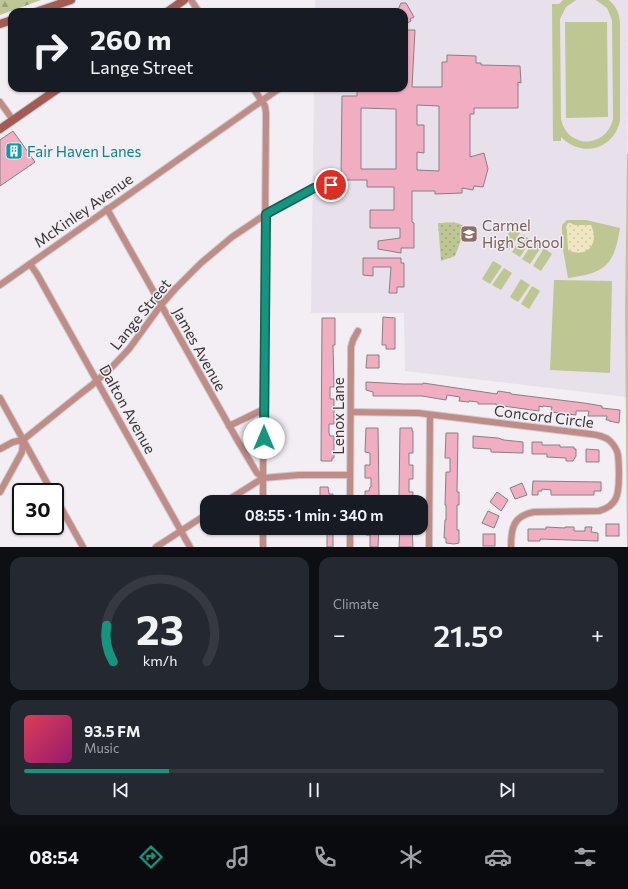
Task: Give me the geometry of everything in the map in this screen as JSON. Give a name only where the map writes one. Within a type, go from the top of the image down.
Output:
[{"type":"street","points":[[48,8],[71,0]]},
{"type":"street","points":[[173,8],[184,0]]},
{"type":"street","points":[[0,129],[52,92]]},
{"type":"street","points":[[256,92],[265,106],[266,113],[264,495]]},
{"type":"street","name":"McKinley Avenue","points":[[0,284],[274,92]]},
{"type":"street","points":[[0,102],[13,120]]},
{"type":"street","name":"Lange Street","points":[[0,449],[13,442],[23,440],[97,381],[129,349],[161,305],[201,263],[232,237],[266,214],[314,188],[331,185]]},
{"type":"street","name":"James Avenue","points":[[107,209],[229,426],[257,473],[263,478]]},
{"type":"street","name":"Dalton Avenue","points":[[30,264],[190,547]]},
{"type":"street","name":"Lenox Lane","points":[[350,495],[351,347],[358,331]]},
{"type":"street","points":[[0,398],[47,483]]},
{"type":"street","points":[[229,426],[264,409]]},
{"type":"street","name":"Concord Circle","points":[[351,412],[418,413],[590,434],[606,438],[614,444],[618,455],[618,490],[616,499],[613,503],[608,508],[599,511],[534,512],[524,514],[514,524],[511,533],[511,547]]},
{"type":"street","points":[[429,547],[430,415]]},
{"type":"street","points":[[0,492],[22,452],[23,440]]},
{"type":"street","points":[[237,495],[263,478],[299,475],[350,475]]},
{"type":"street","points":[[64,513],[83,547]]},
{"type":"street","points":[[156,547],[200,519]]},
{"type":"street","points":[[263,535],[263,547]]},
{"type":"street","points":[[350,535],[350,547]]},
{"type":"shaded area","name":"Carmel High School","points":[[315,0],[628,0],[626,397],[405,371],[404,313],[311,313],[314,92],[408,92],[408,8],[315,8]]},
{"type":"green space","points":[[0,0],[41,0],[19,8],[8,8],[8,12],[0,15]]},
{"type":"green space","points":[[563,0],[576,0],[566,7],[560,19],[561,119],[565,129],[571,136],[578,140],[587,142],[603,136],[609,129],[613,119],[612,20],[607,8],[596,0],[609,0],[618,11],[620,25],[620,121],[611,139],[596,148],[587,149],[578,147],[569,144],[561,137],[561,141],[553,141],[552,4],[559,4]]},
{"type":"green space","points":[[565,22],[607,22],[608,117],[566,118]]},
{"type":"green space","points":[[628,153],[628,313],[625,313],[627,155]]},
{"type":"green space","points":[[567,220],[586,220],[620,228],[615,251],[611,259],[600,270],[581,276],[568,278],[562,244],[562,225]]},
{"type":"green space","points":[[438,223],[460,224],[469,234],[461,240],[455,256],[441,261]]},
{"type":"green space","points":[[512,228],[520,233],[509,250],[501,245]]},
{"type":"green space","points":[[523,235],[531,240],[520,257],[512,252]]},
{"type":"green space","points":[[534,241],[542,246],[530,264],[522,259]]},
{"type":"green space","points":[[544,248],[552,254],[541,271],[533,266]]},
{"type":"green space","points":[[493,261],[502,266],[490,284],[482,279]]},
{"type":"green space","points":[[504,268],[512,273],[501,290],[492,285]]},
{"type":"green space","points":[[521,279],[530,285],[518,302],[510,297]]},
{"type":"green space","points":[[554,280],[612,281],[610,373],[550,370]]},
{"type":"green space","points":[[532,286],[540,291],[529,309],[521,304]]},
{"type":"green space","points":[[625,313],[628,313],[628,547],[627,547]]},
{"type":"sand","points":[[568,223],[574,225],[591,225],[594,238],[593,244],[590,248],[581,253],[568,250],[566,227]]},
{"type":"building","points":[[401,3],[406,3],[414,17],[410,19],[411,21],[408,23],[408,8],[399,8]]},
{"type":"building","points":[[408,30],[415,30],[412,87],[442,87],[442,62],[447,62],[447,55],[476,56],[476,63],[481,63],[481,65],[520,66],[521,83],[518,82],[518,108],[474,108],[474,114],[470,114],[470,157],[484,153],[488,169],[483,187],[474,186],[473,190],[462,188],[462,193],[435,194],[435,191],[412,191],[414,248],[401,248],[401,253],[378,249],[378,241],[400,238],[400,228],[370,228],[370,210],[394,210],[394,187],[367,187],[367,180],[341,180],[342,96],[357,96],[357,92],[408,92]],"holes":[[[417,105],[439,106],[439,171],[417,170],[417,152],[424,153],[424,125],[417,125]],[[361,108],[396,109],[396,169],[361,169]]]},
{"type":"building","name":"Fair Haven Lanes","points":[[13,131],[35,162],[0,186],[0,140]]},
{"type":"building","points":[[363,258],[401,258],[401,263],[404,263],[404,287],[397,287],[397,293],[389,293],[391,267],[373,267],[373,276],[363,275]]},
{"type":"building","points":[[383,317],[395,318],[395,349],[386,349],[386,345],[382,345]]},
{"type":"building","points":[[322,318],[335,318],[335,345],[333,345],[334,387],[330,387],[330,399],[334,399],[334,424],[329,424],[330,436],[334,436],[334,458],[332,458],[332,461],[321,461]]},
{"type":"building","points":[[367,355],[379,355],[379,368],[366,368]]},
{"type":"building","points":[[366,382],[403,384],[423,383],[497,394],[498,391],[584,403],[602,406],[602,408],[620,410],[619,423],[606,420],[607,416],[588,416],[589,411],[576,411],[576,415],[551,412],[552,407],[539,406],[539,411],[496,404],[478,404],[478,402],[459,401],[460,397],[447,395],[446,400],[422,396],[373,396],[373,392],[366,390]]},
{"type":"building","points":[[366,428],[378,428],[379,495],[365,495],[365,491],[369,491],[371,487],[371,478],[365,478],[365,465],[370,465],[370,453],[365,452]]},
{"type":"building","points":[[400,428],[412,428],[413,453],[409,453],[409,465],[413,465],[413,479],[409,479],[409,492],[413,492],[413,495],[399,495]]},
{"type":"building","points":[[446,433],[458,433],[457,492],[459,492],[459,505],[457,505],[457,530],[459,530],[459,543],[454,544],[446,543],[446,538],[444,538],[446,520],[446,472],[450,472],[450,458],[445,458]]},
{"type":"building","points":[[473,436],[523,442],[523,453],[491,452],[491,449],[473,448]]},
{"type":"building","points":[[532,442],[542,442],[542,445],[574,447],[574,449],[576,449],[576,456],[573,461],[566,461],[566,458],[547,457],[547,454],[532,454]]},
{"type":"building","points":[[586,449],[599,450],[599,462],[586,462]]},
{"type":"building","points":[[533,481],[601,482],[601,491],[594,491],[594,495],[551,495],[551,490],[542,489],[542,491],[538,491],[538,495],[532,495]]},
{"type":"building","points":[[522,483],[527,495],[515,499],[510,488]]},
{"type":"building","points":[[320,487],[328,487],[329,494],[333,494],[333,495],[320,495]]},
{"type":"building","points":[[497,492],[508,500],[501,511],[490,502]]},
{"type":"building","points":[[488,511],[499,516],[494,528],[482,523]]},
{"type":"building","points":[[606,524],[619,524],[619,536],[606,536]]},
{"type":"building","points":[[546,527],[574,527],[574,531],[585,531],[585,527],[592,527],[591,532],[598,533],[598,541],[540,539],[540,541],[528,541],[528,529],[546,529]]},
{"type":"building","points":[[483,534],[495,534],[495,546],[483,546]]},
{"type":"building","points":[[327,535],[333,535],[333,547],[327,547]]},
{"type":"building","points":[[370,535],[379,535],[378,547],[370,547]]},
{"type":"building","points":[[400,535],[412,535],[413,547],[399,547]]},
{"type":"place","name":"Fair Haven Lanes","points":[[14,151]]},
{"type":"place","name":"Carmel High School","points":[[469,234]]},
{"type":"route","points":[[264,438],[266,214],[278,206],[314,188],[331,185]]}]
